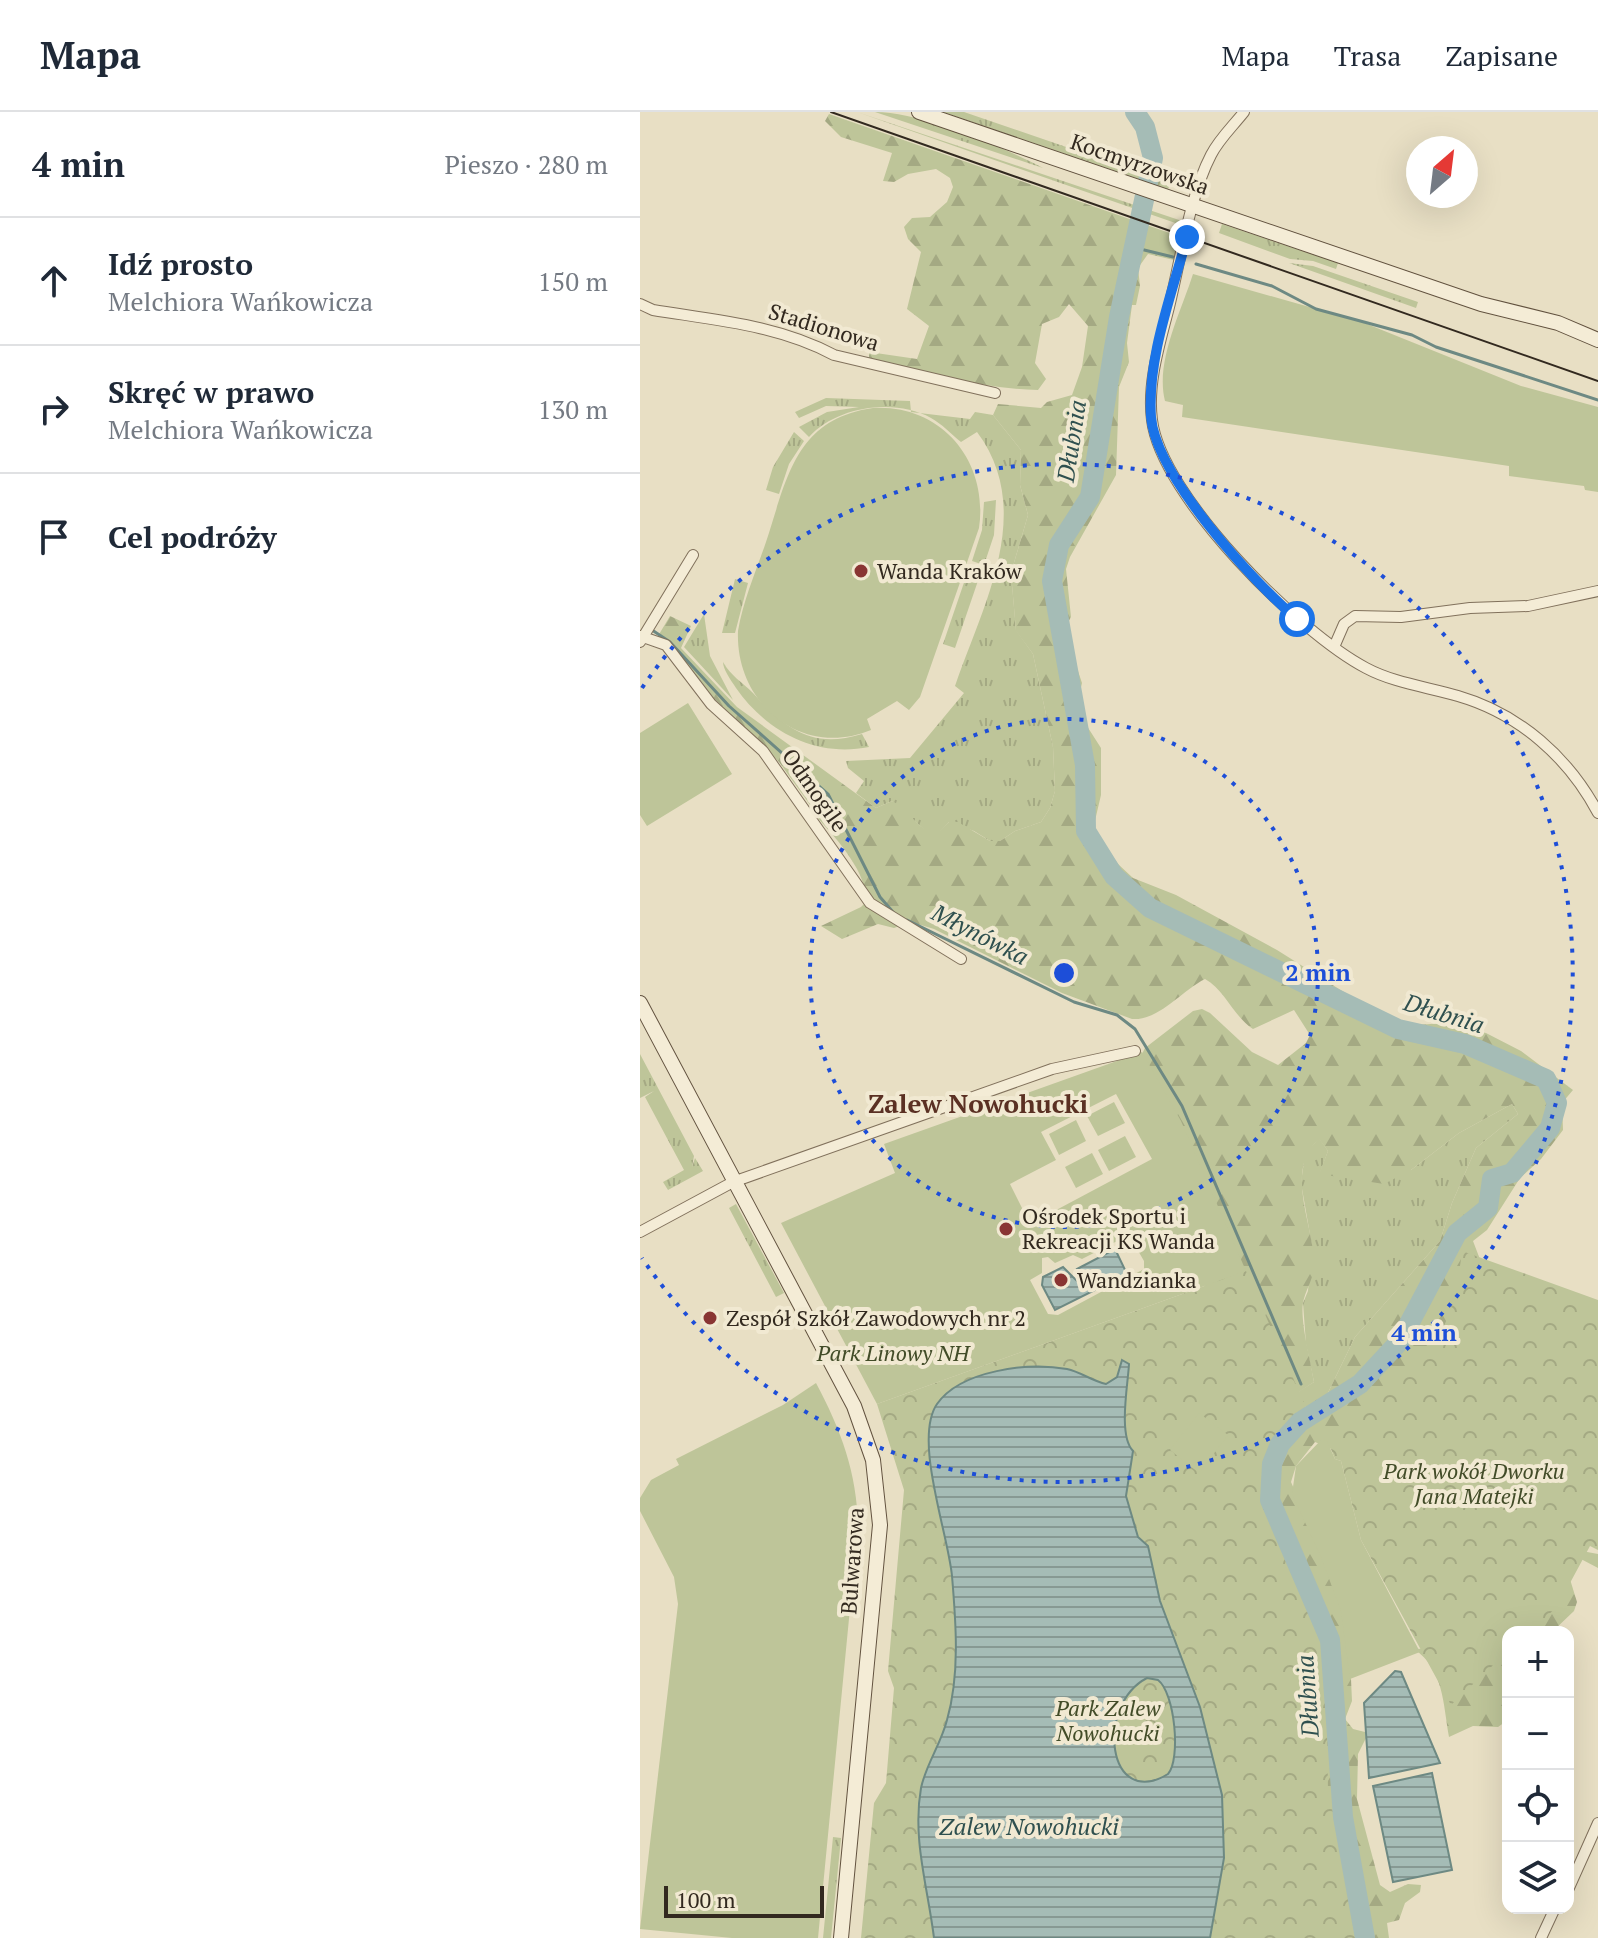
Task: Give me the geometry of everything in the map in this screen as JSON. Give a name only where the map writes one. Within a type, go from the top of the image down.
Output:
[{"type":"street","name":"Kocmyrzowska","points":[[919,112],[1481,304],[1558,323]]},
{"type":"street","points":[[1244,112],[1211,155],[1195,207],[1155,364],[1151,407],[1156,437],[1183,487],[1267,594],[1334,647],[1369,670],[1462,697],[1512,721],[1559,755],[1574,772],[1598,813]]},
{"type":"street","name":"Stadionowa","points":[[640,304],[653,310],[763,327],[814,344],[834,355],[995,393]]},
{"type":"street","points":[[1558,323],[1598,328]]},
{"type":"street","points":[[1558,323],[1598,340]]},
{"type":"street","points":[[644,634],[693,555]]},
{"type":"street","points":[[1334,647],[1344,624],[1355,616],[1401,617],[1470,608],[1528,606],[1598,591]]},
{"type":"street","name":"Odmogile","points":[[644,634],[666,645],[711,704],[763,751],[870,903],[961,959]]},
{"type":"street","name":"Bulwarowa","points":[[640,1003],[857,1413],[869,1444],[877,1484],[879,1535],[841,1938]]},
{"type":"street","points":[[640,1232],[733,1182],[1052,1069],[1135,1051]]},
{"type":"street","points":[[1574,1877],[1598,1823]]},
{"type":"street","points":[[1541,1938],[1552,1914]]},
{"type":"green space","points":[[857,112],[1185,222],[1184,226]]},
{"type":"green space","points":[[875,112],[937,124],[1006,150],[1043,168]]},
{"type":"green space","points":[[943,112],[964,112],[1171,183],[1168,189]]},
{"type":"green space","points":[[829,114],[1181,237],[1174,260],[1148,254],[1138,268],[1140,286],[1136,305],[1132,305],[1127,343],[1129,362],[1119,387],[1116,475],[1070,557],[1066,569],[1071,617],[1058,640],[1075,662],[1082,683],[1076,709],[1101,748],[1101,795],[1093,829],[1118,864],[1133,878],[1176,895],[1277,950],[1382,1016],[1407,1026],[1442,1023],[1486,1033],[1521,1051],[1573,1090],[1562,1103],[1563,1130],[1541,1159],[1520,1178],[1487,1230],[1473,1241],[1481,1262],[1463,1322],[1341,1453],[1315,1442],[1296,1466],[1291,1482],[1348,1613],[1352,1701],[1345,1719],[1353,1729],[1365,1732],[1366,1738],[1358,1754],[1357,1799],[1380,1885],[1390,1892],[1408,1884],[1421,1885],[1420,1892],[1405,1903],[1399,1920],[1387,1923],[1389,1938],[1314,1938],[1219,1327],[1133,1072],[1145,1048],[1193,1011],[1202,1009],[1252,1052],[1278,1065],[1306,1043],[1310,1035],[1294,1010],[1253,1029],[1205,979],[1161,1010],[1132,1019],[1062,993],[934,929],[911,922],[894,928],[878,924],[842,939],[821,926],[865,903],[862,879],[856,867],[814,814],[779,762],[697,682],[673,649],[658,636],[670,616],[691,626],[681,648],[737,707],[876,808],[892,801],[929,832],[936,834],[949,822],[958,822],[990,841],[1000,841],[1015,831],[1041,822],[1050,808],[1055,791],[1053,747],[1033,654],[1016,631],[1011,573],[1028,515],[1020,485],[1021,450],[993,415],[998,404],[1041,408],[1047,402],[1072,395],[1082,367],[1088,326],[1069,304],[1059,317],[1042,324],[1035,363],[1046,379],[1038,390],[974,383],[869,359],[869,352],[917,359],[929,326],[907,309],[921,252],[908,239],[904,227],[912,218],[930,217],[947,202],[953,187],[950,178],[936,169],[908,174],[894,182],[883,181],[892,153],[841,137],[825,121]],"holes":[[[1512,1104],[1518,1114],[1476,1148],[1452,1203],[1440,1241],[1355,1337],[1322,1405],[1311,1409],[1299,1404],[1299,1392],[1314,1382],[1302,1311],[1314,1267],[1302,1183],[1308,1152],[1319,1139],[1328,1151],[1319,1174],[1384,1184],[1411,1170],[1459,1133]]]},
{"type":"green space","points":[[1222,224],[1338,263],[1336,269],[1313,261],[1290,259],[1219,233]]},
{"type":"green space","points":[[1289,263],[1313,266],[1418,302],[1416,308]]},
{"type":"green space","points":[[1193,274],[1362,322],[1521,386],[1598,407],[1598,492],[1585,490],[1584,486],[1509,476],[1509,466],[1182,417],[1183,405],[1165,401],[1163,370]]},
{"type":"green space","points":[[826,398],[910,401],[911,410],[884,407],[850,412],[821,426],[809,437],[799,427],[827,412],[859,407],[826,406],[799,418],[795,412]]},
{"type":"green space","name":"Wanda Kraków","points":[[873,408],[897,409],[920,416],[955,441],[968,460],[976,480],[980,503],[979,528],[920,697],[909,710],[897,701],[867,719],[871,730],[845,737],[820,737],[797,730],[777,718],[760,702],[748,681],[740,657],[738,631],[746,597],[798,456],[810,439],[826,425],[847,414]]},
{"type":"green space","points":[[975,412],[993,415],[1021,450],[1020,485],[1028,515],[1011,573],[1016,630],[1033,654],[1053,747],[1055,791],[1050,808],[1041,822],[1015,831],[1000,841],[990,841],[949,822],[936,835],[927,832],[892,801],[876,808],[856,793],[864,781],[848,768],[846,761],[910,758],[964,693],[955,686],[999,558],[1003,526],[1002,494],[994,462],[977,432],[961,442],[935,420],[919,413],[970,419]]},
{"type":"green space","points":[[794,432],[804,441],[789,464],[779,494],[766,490],[773,467]]},
{"type":"green space","points":[[996,500],[994,535],[984,565],[972,561],[982,530],[984,502]]},
{"type":"green space","points":[[969,568],[981,572],[955,648],[943,644]]},
{"type":"green space","points":[[735,579],[748,583],[735,633],[722,633]]},
{"type":"green space","points":[[704,614],[710,656],[733,700],[684,647]]},
{"type":"green space","points":[[723,662],[776,716],[800,733],[828,739],[862,734],[869,747],[830,748],[794,738],[762,717],[748,703],[729,678]]},
{"type":"green space","points":[[688,703],[732,774],[647,826],[640,815],[640,733]]},
{"type":"green space","name":"Ośrodek Sportu i Rekreacji KS Wanda","points":[[1142,1052],[1181,1121],[1246,1271],[877,1404],[781,1223],[895,1173],[884,1144]],"holes":[[[1116,1094],[1152,1159],[1030,1224],[1010,1184],[1056,1160],[1041,1132]],[[1129,1235],[1144,1261],[1144,1269],[1058,1315],[1048,1314],[1030,1280],[1042,1273],[1042,1258],[1048,1257],[1055,1263],[1073,1255],[1082,1259]]]},
{"type":"green space","points":[[640,1054],[694,1156],[692,1167],[695,1158],[703,1171],[668,1190],[663,1182],[684,1170],[645,1097],[654,1091],[640,1098]]},
{"type":"green space","points":[[1114,1102],[1125,1123],[1098,1136],[1087,1116]]},
{"type":"green space","points":[[1512,1104],[1518,1114],[1476,1148],[1452,1203],[1440,1241],[1355,1337],[1322,1405],[1311,1409],[1299,1404],[1298,1392],[1314,1382],[1306,1344],[1303,1303],[1308,1291],[1312,1246],[1301,1183],[1305,1154],[1319,1138],[1328,1151],[1320,1173],[1411,1170],[1459,1133]]},
{"type":"green space","points":[[1076,1120],[1086,1141],[1059,1155],[1049,1134]]},
{"type":"green space","points":[[1125,1136],[1136,1157],[1109,1171],[1098,1150]]},
{"type":"green space","points":[[1092,1153],[1103,1174],[1076,1188],[1065,1167]]},
{"type":"green space","points":[[736,1204],[784,1293],[776,1297],[729,1208]]},
{"type":"green space","name":"Park wokół Dworku Jana Matejki","points":[[1462,1251],[1598,1300],[1598,1550],[1590,1546],[1557,1607],[1536,1626],[1502,1626],[1502,1657],[1451,1705],[1361,1540],[1341,1461],[1335,1459],[1326,1437],[1403,1380],[1421,1362],[1447,1318],[1456,1289]]},
{"type":"green space","name":"Park Zalew Nowohucki","points":[[1246,1271],[1308,1412],[1286,1436],[1274,1462],[1272,1499],[1315,1604],[1327,1715],[1328,1792],[1364,1938],[861,1938],[874,1803],[886,1783],[894,1688],[888,1671],[904,1490],[877,1404]]},
{"type":"green space","points":[[816,1383],[846,1452],[855,1488],[858,1526],[818,1938],[732,1938],[640,1929],[678,1604],[674,1577],[640,1511],[640,1498],[651,1480],[679,1465],[676,1459],[783,1405]]},
{"type":"green space","points":[[1199,1413],[1228,1435],[1199,1473],[1170,1450]]},
{"type":"green space","points":[[1322,1439],[1327,1441],[1335,1459],[1341,1461],[1361,1540],[1420,1652],[1350,1679],[1341,1611],[1321,1557],[1292,1494],[1296,1466]]},
{"type":"green space","points":[[1571,1549],[1598,1554],[1598,1568],[1579,1558],[1569,1576],[1577,1602],[1574,1611],[1558,1626],[1529,1626]]},
{"type":"green space","points":[[1502,1646],[1502,1724],[1498,1727],[1473,1726],[1449,1737],[1437,1677],[1424,1657],[1414,1649]]},
{"type":"green space","points":[[833,1837],[841,1838],[831,1938],[823,1938]]},
{"type":"water","name":"Wandzianka","points":[[1115,1249],[1127,1274],[1055,1310],[1042,1285],[1043,1277],[1063,1267],[1084,1288],[1087,1286],[1077,1269]]},
{"type":"water","name":"Zalew Nowohucki","points":[[1122,1360],[1129,1364],[1125,1422],[1128,1444],[1133,1451],[1126,1496],[1138,1537],[1148,1546],[1160,1601],[1200,1707],[1222,1795],[1224,1858],[1210,1938],[934,1938],[920,1845],[919,1807],[923,1779],[944,1729],[951,1703],[956,1649],[952,1576],[930,1462],[931,1420],[937,1404],[948,1392],[962,1383],[997,1371],[1051,1367],[1072,1370],[1106,1384],[1117,1377]],"holes":[[[1147,1678],[1158,1680],[1169,1698],[1172,1712],[1174,1755],[1168,1774],[1147,1782],[1132,1778],[1121,1767],[1115,1750],[1115,1730],[1120,1710],[1130,1691]]]},
{"type":"water","points":[[1395,1671],[1401,1672],[1440,1763],[1369,1778],[1364,1703]]},
{"type":"water","points":[[1432,1773],[1452,1870],[1393,1882],[1373,1786]]},
{"type":"waterway","name":"Dłubnia","points":[[1135,112],[1145,127],[1153,158],[1119,317],[1090,497],[1059,545],[1052,581],[1085,765],[1086,831],[1114,876],[1150,908],[1398,1029],[1465,1044],[1546,1079],[1557,1103],[1550,1128],[1512,1173],[1492,1179],[1488,1208],[1457,1233],[1400,1341],[1360,1384],[1300,1422],[1280,1444],[1272,1464],[1270,1500],[1330,1640],[1343,1817],[1365,1938]]},
{"type":"waterway","points":[[1136,248],[1173,257]]},
{"type":"waterway","points":[[1196,264],[1272,286],[1316,309],[1412,335],[1436,347],[1598,400]]},
{"type":"waterway","name":"Młynówka","points":[[652,630],[670,642],[729,706],[828,794],[880,897],[893,912]]},
{"type":"waterway","name":"Młynówka","points":[[907,920],[1074,1002],[1117,1015],[1135,1029],[1182,1106],[1301,1384]]},
{"type":"waterway","name":"Młynówka","points":[[1296,1415],[1298,1424]]},
{"type":"tram line","points":[[831,112],[1598,381]]},
{"type":"place","name":"Wanda Kraków","points":[[861,571]]},
{"type":"place","name":"Ośrodek Sportu i Rekreacji KS Wanda","points":[[1006,1229]]},
{"type":"place","name":"Wandzianka","points":[[1061,1280]]},
{"type":"place","name":"Zespół Szkół Zawodowych nr 2","points":[[710,1318]]},
{"type":"district","name":"Zalew Nowohucki","points":[[978,1104]]},
{"type":"route","points":[[1187,237],[1155,364],[1151,420],[1163,454],[1213,529],[1267,594],[1297,619]]},
{"type":"park label","name":"Park Linowy NH","points":[[893,1353]]}]
